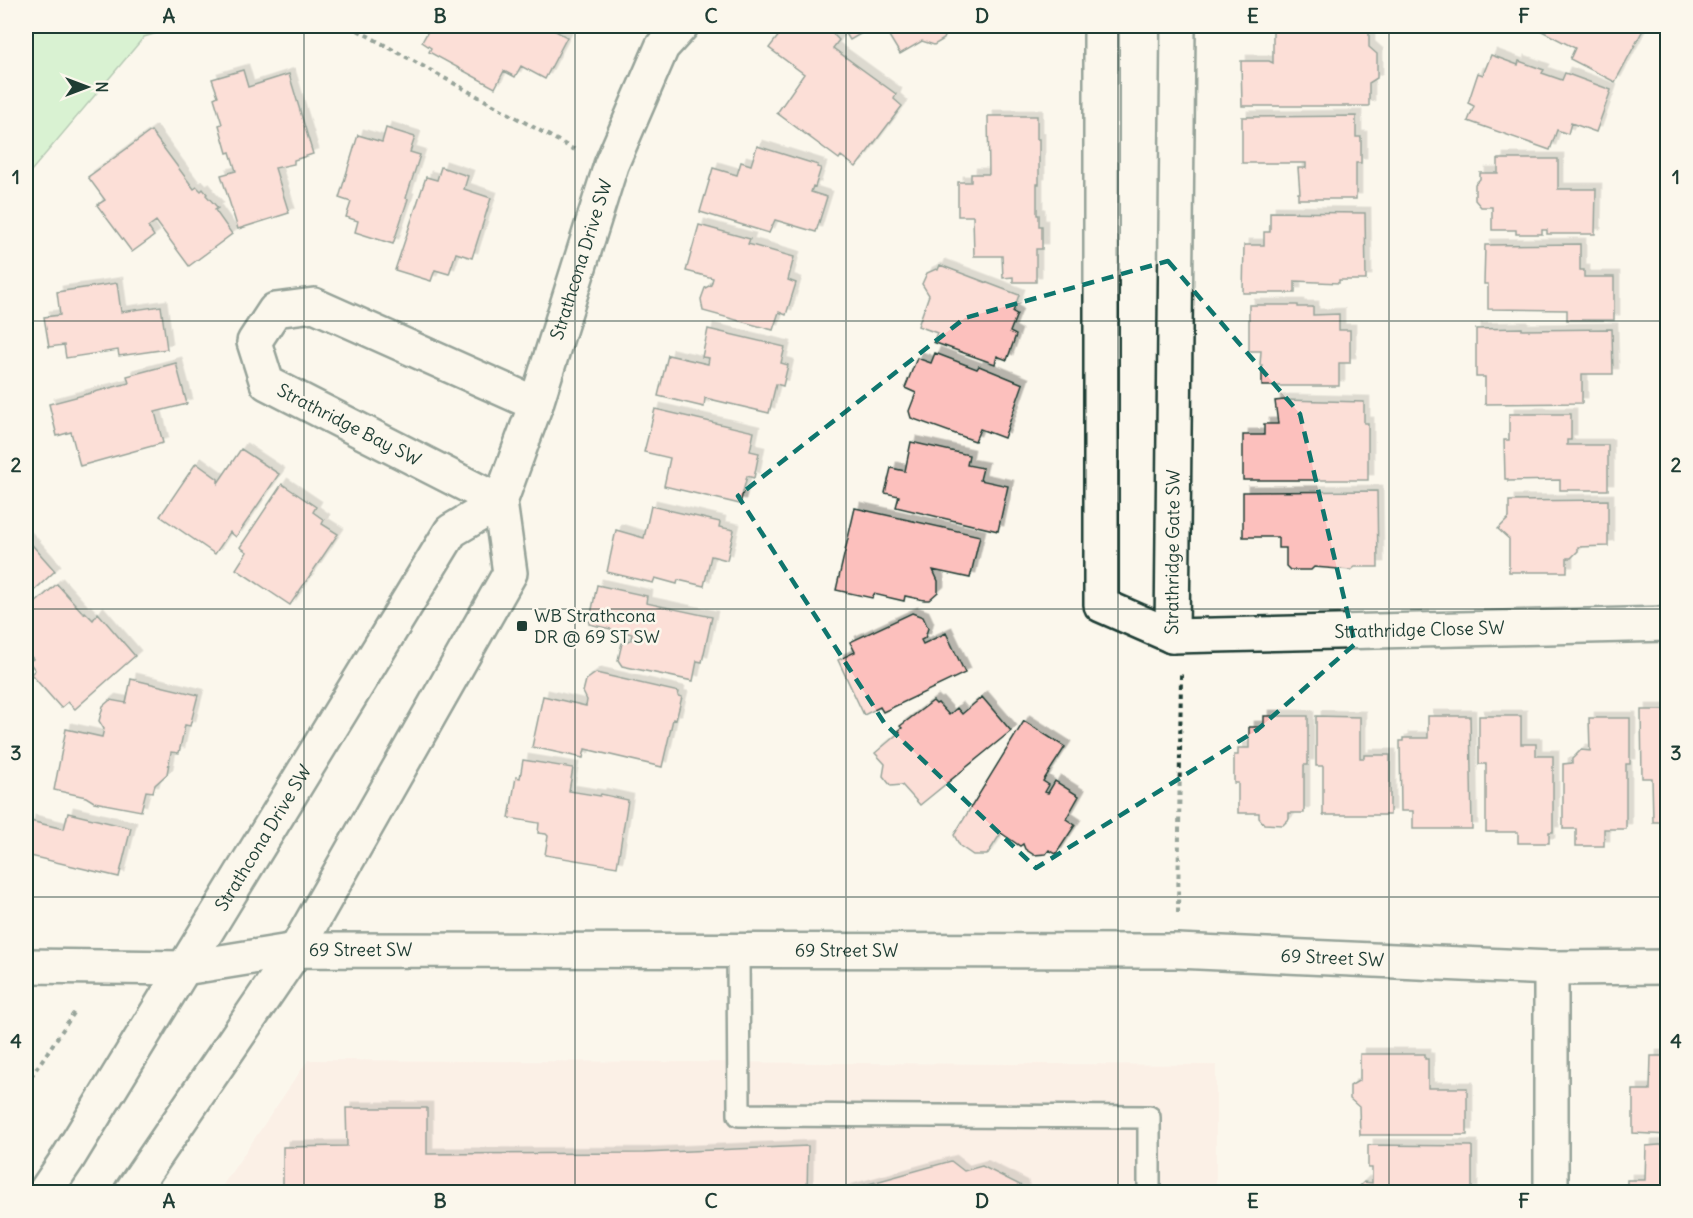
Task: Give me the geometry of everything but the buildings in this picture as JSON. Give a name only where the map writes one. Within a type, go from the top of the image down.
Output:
[{"type":"street","name":"Strathcona Drive SW","points":[[131,1192],[296,951],[510,573],[500,502],[536,404],[611,165],[662,47],[681,26]]},
{"type":"street","name":"Strathridge Gate SW","points":[[1101,26],[1101,605],[1172,636],[1178,26]]},
{"type":"street","name":"Strathridge Bay SW","points":[[500,502],[267,383],[254,342],[275,310],[314,305],[536,404]]},
{"type":"street","name":"Strathcona Drive SW","points":[[45,1192],[69,1158],[451,531],[500,502]]},
{"type":"street","name":"Strathridge Close SW","points":[[1172,636],[1668,624]]},
{"type":"street","name":"69 Street SW","points":[[26,966],[184,968],[296,951],[1177,951],[1551,968],[1668,967]]},
{"type":"street","points":[[1551,968],[1551,1192]]},
{"type":"lane","points":[[738,951],[739,1115],[1149,1117],[1149,1192]]},
{"type":"path","points":[[350,26],[572,148],[611,165]]},
{"type":"path","points":[[1172,636],[1181,670],[1177,951]]},
{"type":"path","points":[[26,1084],[74,1013]]},
{"type":"highlighted area","points":[[1168,261],[1300,414],[1355,644],[1257,730],[1036,868],[885,724],[738,496],[965,318]]},
{"type":"shaded area","points":[[308,1060],[1216,1065],[1216,1192],[218,1192]]},
{"type":"green space","points":[[26,26],[180,26],[144,37],[26,177]]},
{"type":"place","name":"WB Strathcona DR @ 69 ST SW","points":[[522,626]]}]
